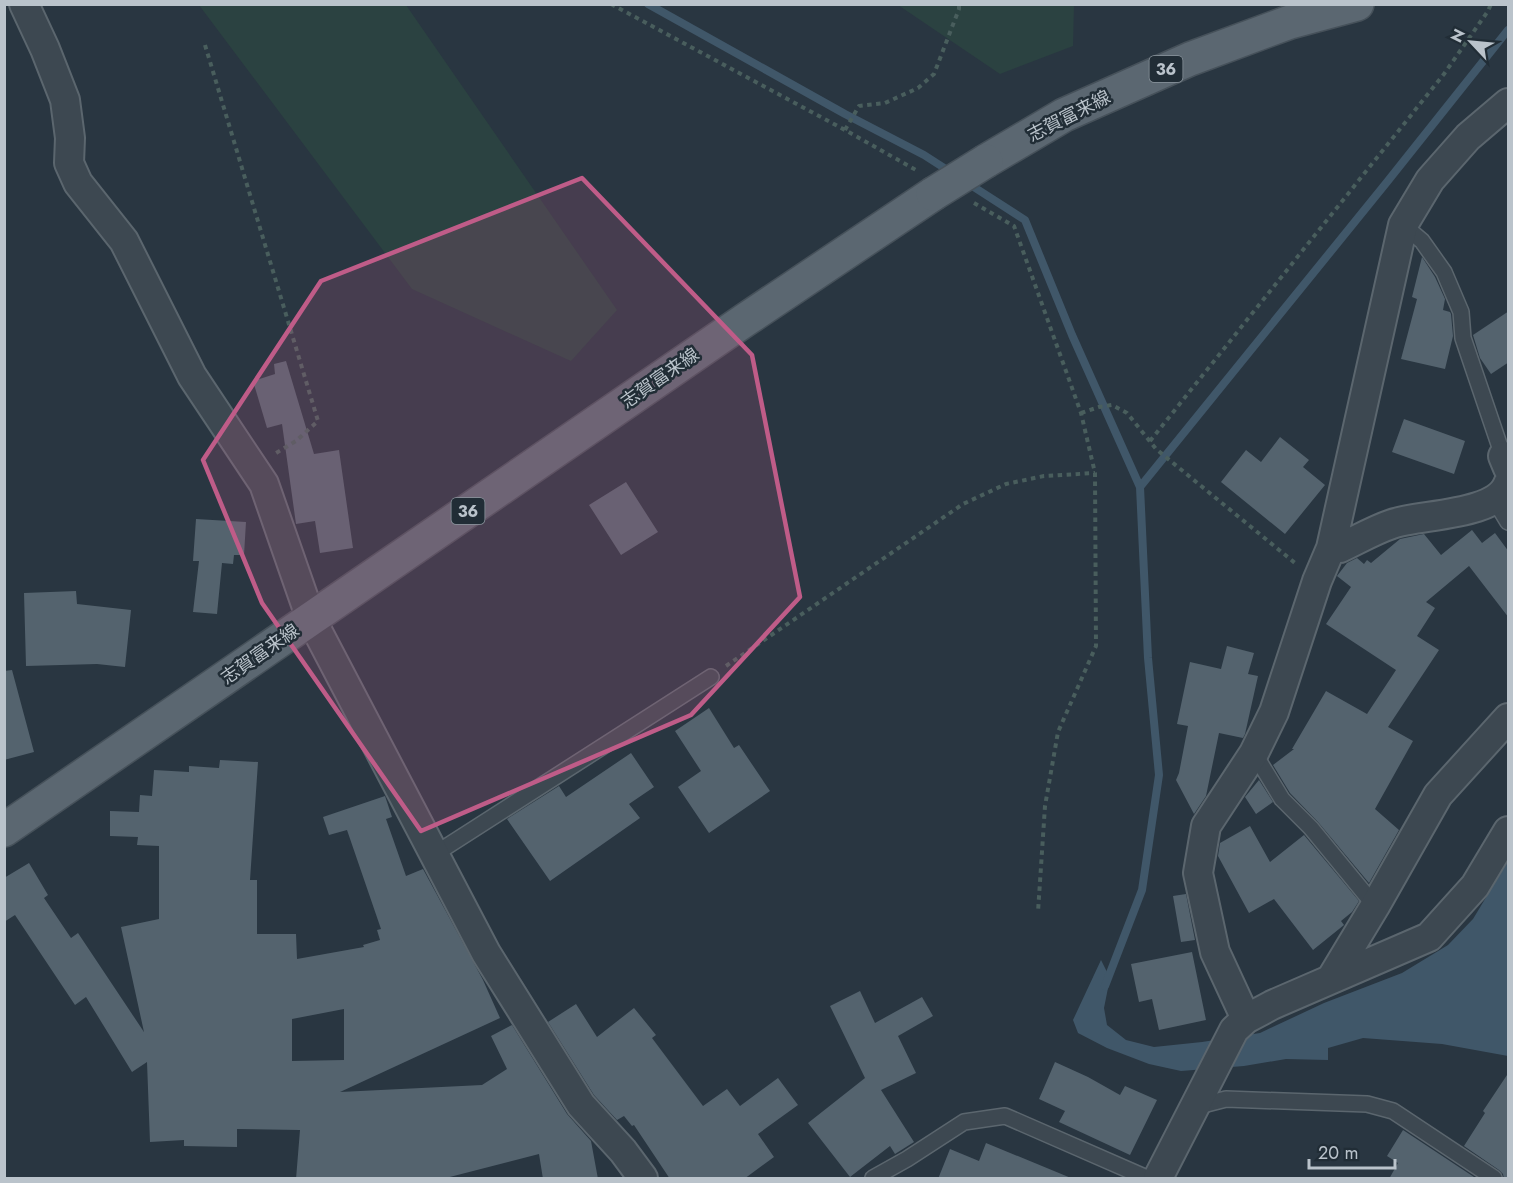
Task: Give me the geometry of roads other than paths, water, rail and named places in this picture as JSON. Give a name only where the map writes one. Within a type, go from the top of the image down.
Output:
[{"type":"main road","name":"志賀富来線","points":[[4,830],[745,320],[929,184],[986,161],[1064,115],[1190,59],[1290,22],[1357,4]]},
{"type":"street","points":[[24,4],[65,100],[69,163],[78,183],[124,241],[192,376],[264,484],[311,619],[486,953],[581,1105],[623,1151],[642,1179]]},
{"type":"street","points":[[1240,1024],[1215,952],[1198,873],[1206,826],[1254,753],[1274,712],[1317,580],[1332,549],[1403,225],[1430,180],[1468,136],[1509,103]]},
{"type":"street","points":[[1332,549],[1340,548],[1392,524],[1466,512],[1504,502]]},
{"type":"street","points":[[1331,979],[1438,795],[1509,718]]},
{"type":"street","points":[[1158,1179],[1240,1024],[1272,1005],[1429,937],[1474,886],[1509,831]]},
{"type":"lane","points":[[1403,225],[1422,241],[1444,272],[1461,312],[1463,339],[1506,462]]},
{"type":"lane","points":[[435,854],[711,677]]},
{"type":"lane","points":[[1254,753],[1282,799],[1311,828],[1375,906]]},
{"type":"lane","points":[[1199,1099],[1367,1104],[1394,1111],[1494,1179]]},
{"type":"lane","points":[[873,1179],[964,1122],[1005,1116],[1147,1179]]},
{"type":"water","points":[[1508,861],[1508,1056],[1442,1044],[1363,1038],[1328,1048],[1328,1060],[1286,1059],[1244,1066],[1181,1071],[1149,1064],[1107,1048],[1078,1033],[1073,1020],[1101,960],[1110,978],[1104,1008],[1107,1025],[1126,1040],[1154,1047],[1260,1033],[1324,1003],[1402,973],[1448,945],[1473,919]]},
{"type":"waterway","points":[[648,4],[845,114],[924,155],[952,173]]},
{"type":"waterway","points":[[1140,487],[1508,30]]},
{"type":"waterway","points":[[966,182],[1025,220],[1072,335],[1140,487],[1148,658],[1159,775],[1142,890],[1105,986]]}]
